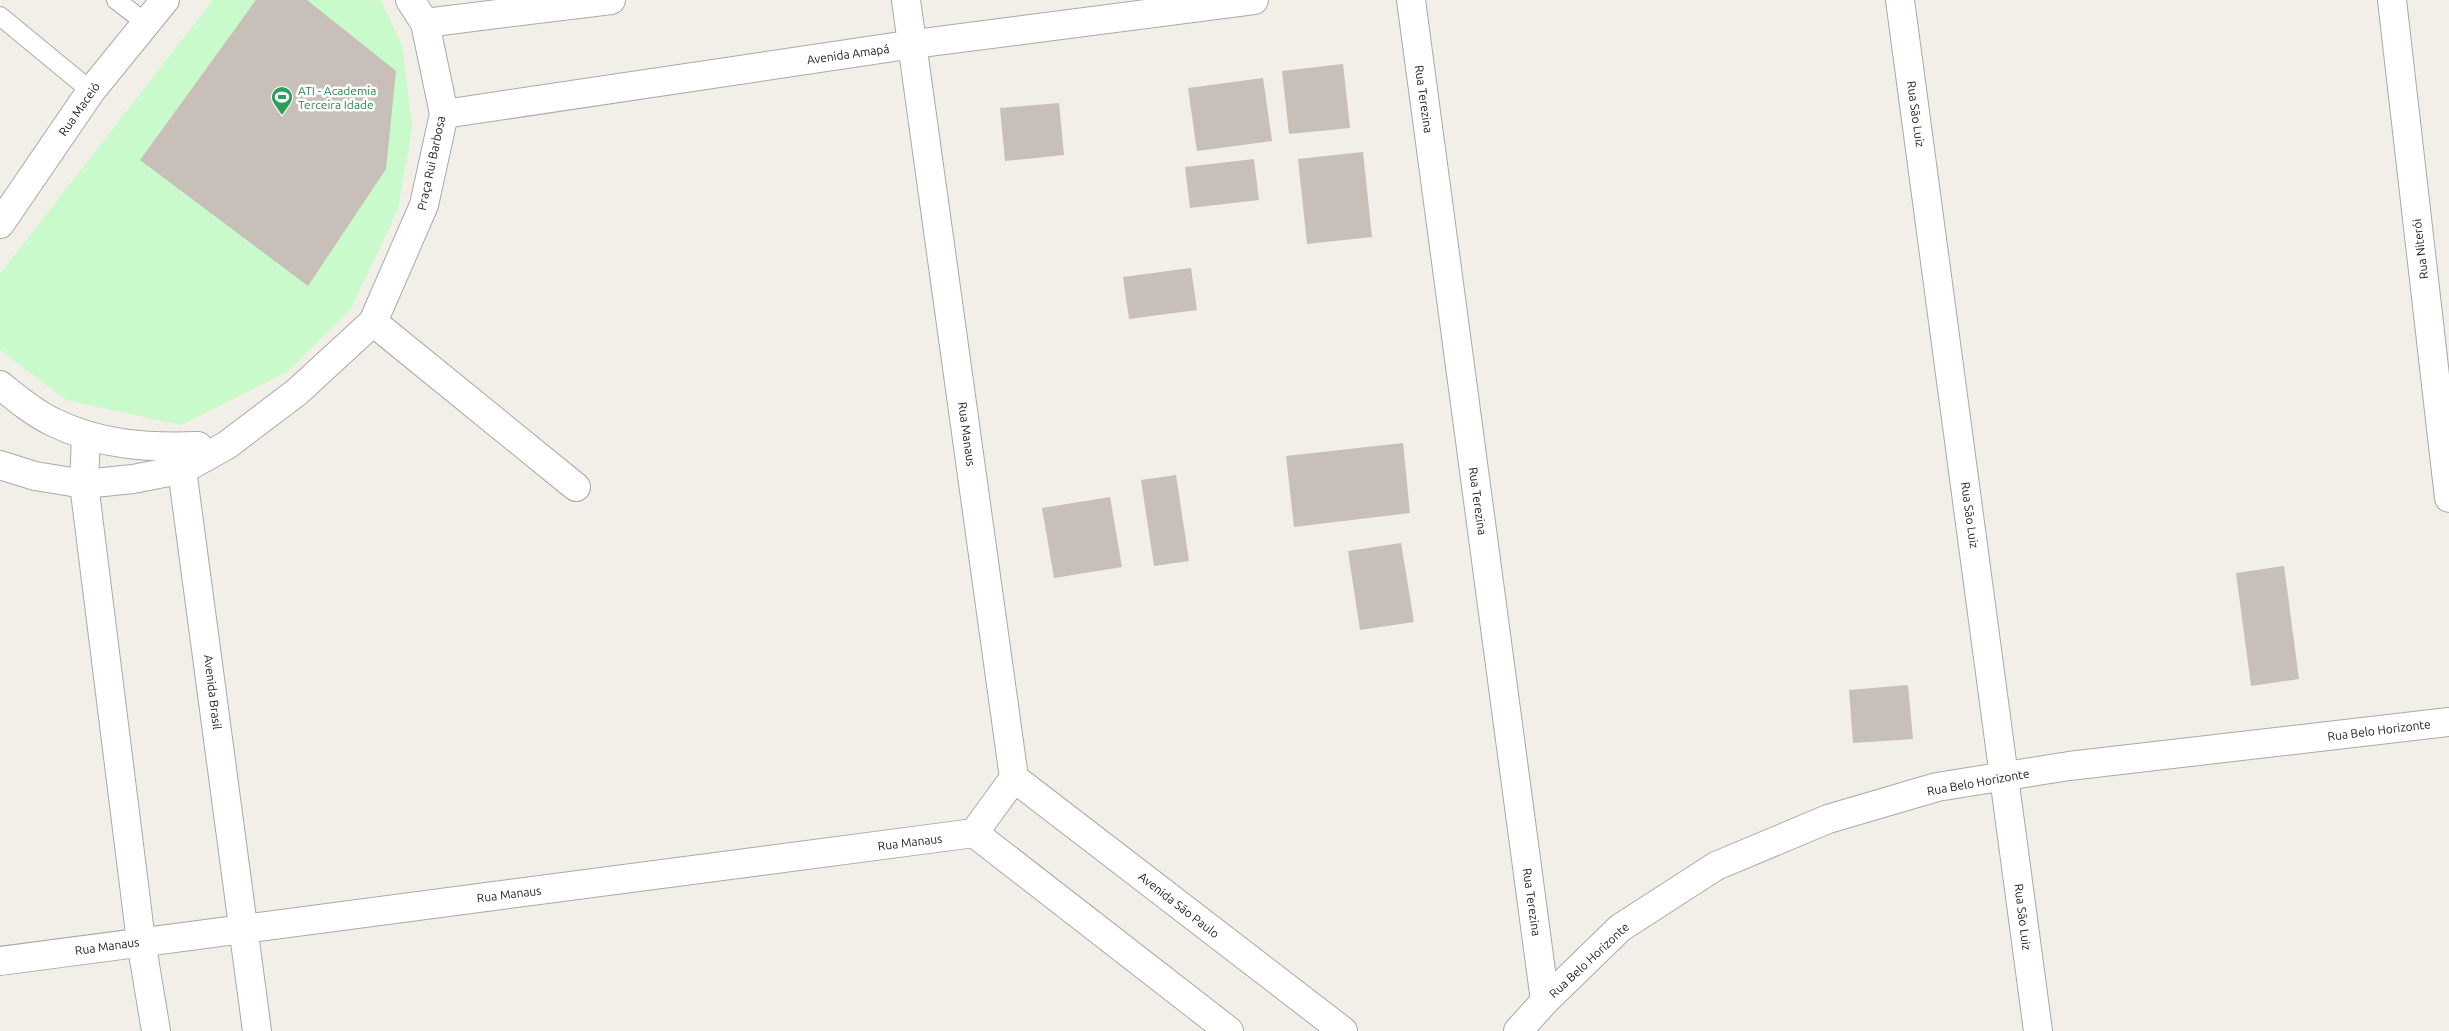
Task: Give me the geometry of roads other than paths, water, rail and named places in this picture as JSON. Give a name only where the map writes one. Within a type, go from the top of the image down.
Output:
[{"type":"street","name":"Rua Maceió","points":[[0,224],[91,91],[166,0]]},
{"type":"street","name":"Praça Rui Barbosa","points":[[0,465],[34,476],[84,484],[133,479],[181,458],[227,445],[297,392],[373,322],[424,205],[444,114],[425,23],[410,0]]},
{"type":"street","points":[[425,23],[611,0]]},
{"type":"street","name":"Rua Manaus","points":[[906,0],[914,44],[1014,778]]},
{"type":"street","name":"Avenida Amapá","points":[[444,114],[914,44],[1254,0]]},
{"type":"street","name":"Rua Terezina","points":[[1411,0],[1545,1002]]},
{"type":"street","name":"Rua São Luiz","points":[[1900,0],[2038,1031]]},
{"type":"street","name":"Rua Niterói","points":[[2392,0],[2449,498]]},
{"type":"street","points":[[373,322],[576,487]]},
{"type":"street","points":[[0,385],[52,422],[86,435],[121,445],[181,458]]},
{"type":"street","points":[[86,435],[84,484],[141,941],[156,1031]]},
{"type":"street","name":"Avenida Brasil","points":[[181,458],[258,1031]]},
{"type":"street","name":"Rua Belo Horizonte","points":[[1518,1031],[1620,928],[1716,866],[1828,819],[1937,787],[2069,766],[2449,722]]},
{"type":"street","points":[[1014,778],[974,833],[1229,1031]]},
{"type":"street","name":"Avenida São Paulo","points":[[1014,778],[1344,1031]]},
{"type":"street","name":"Rua Manaus","points":[[0,961],[974,833]]},
{"type":"lane","points":[[116,0],[147,24]]},
{"type":"lane","points":[[0,16],[91,91]]},
{"type":"place","name":"ATI - Academia Terceira Idade","points":[[282,116]]}]
